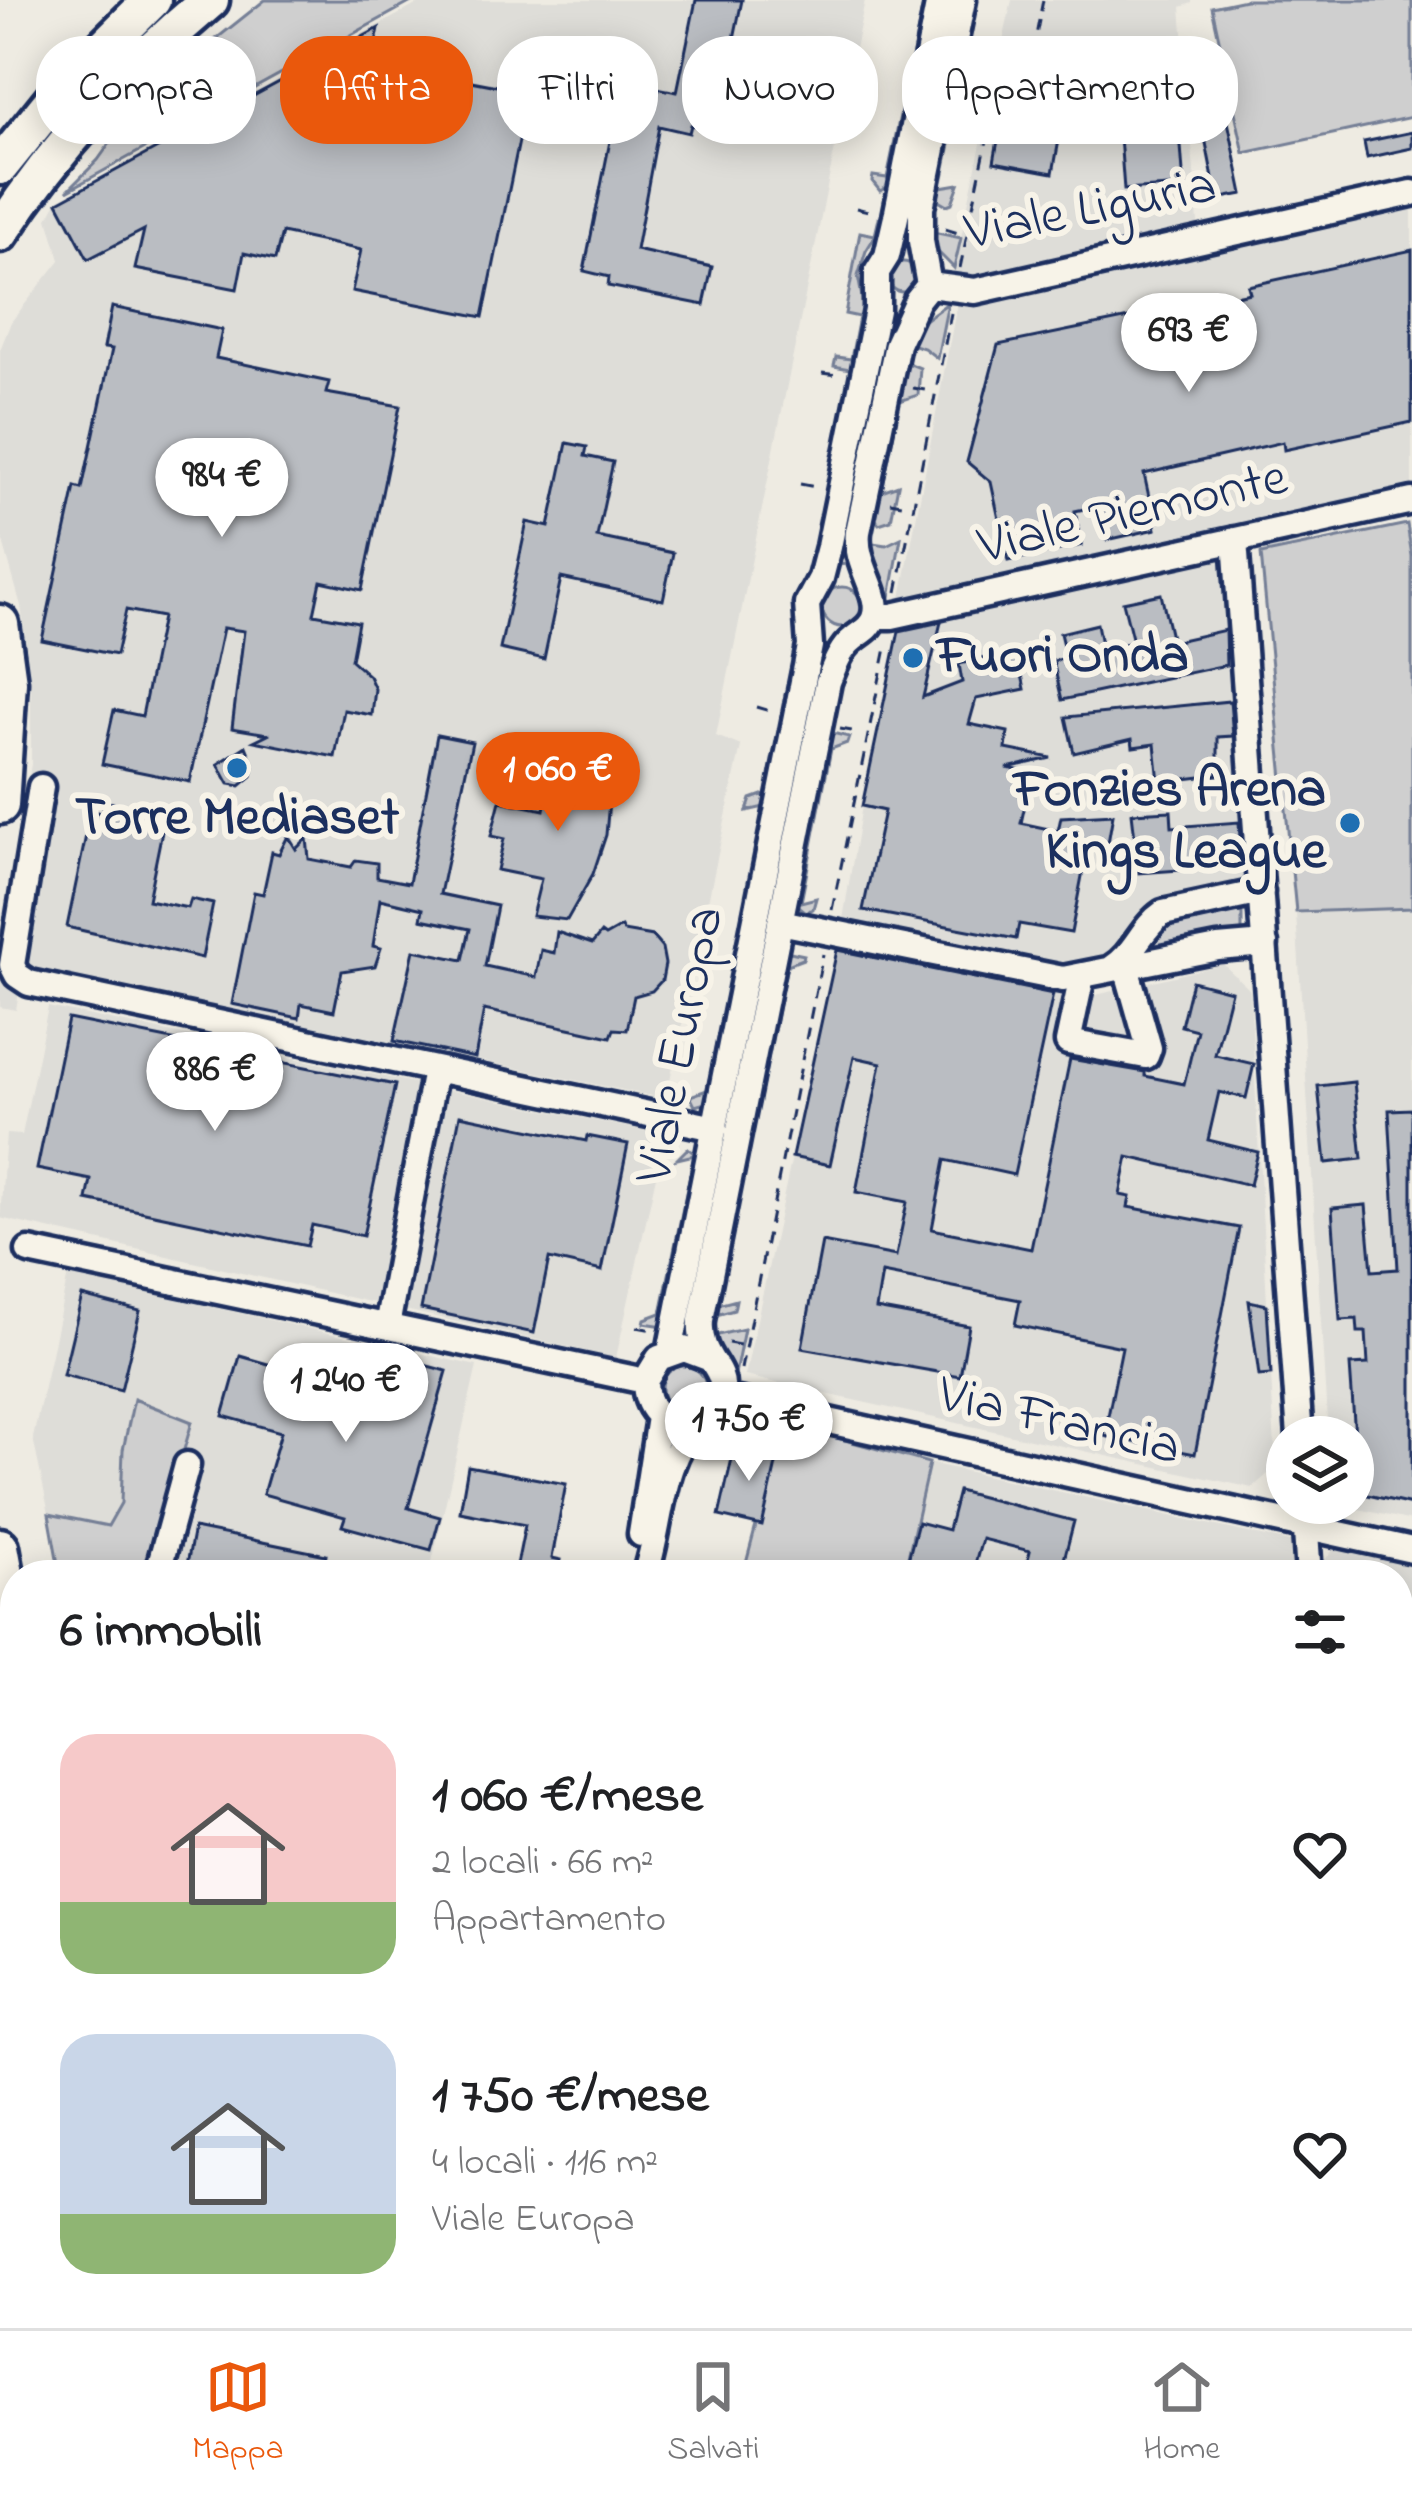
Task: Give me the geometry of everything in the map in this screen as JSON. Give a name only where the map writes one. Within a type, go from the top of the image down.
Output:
[{"type":"highway","points":[[0,166],[64,88],[152,0]]},
{"type":"highway","points":[[0,232],[92,113],[149,53],[210,0]]},
{"type":"highway","points":[[0,624],[8,682],[0,805]]},
{"type":"street","name":"Viale Europa","points":[[645,1381],[658,1358],[670,1352],[810,646],[810,592],[821,578],[874,324],[877,272],[886,256],[939,0]]},
{"type":"street","points":[[883,616],[856,548],[858,532],[897,344],[923,282],[921,208],[963,0]]},
{"type":"street","name":"Viale Liguria","points":[[923,282],[975,291],[1412,193]]},
{"type":"street","points":[[886,256],[910,252],[923,282]]},
{"type":"street","points":[[878,286],[895,303],[923,282]]},
{"type":"street","name":"Viale Piemonte","points":[[883,616],[1412,501]]},
{"type":"street","points":[[1235,540],[1299,1416]]},
{"type":"street","points":[[821,578],[850,572],[868,583]]},
{"type":"street","points":[[809,616],[817,630],[832,639],[852,639]]},
{"type":"street","name":"Viale Europa","points":[[728,1398],[700,1340],[701,1320],[828,682],[852,639],[883,616]]},
{"type":"street","points":[[41,788],[13,965],[20,978],[40,988],[715,1128]]},
{"type":"street","points":[[1100,971],[1163,913],[1262,892]]},
{"type":"street","points":[[780,922],[1100,971],[1265,944]]},
{"type":"street","points":[[387,1326],[435,1070]]},
{"type":"street","points":[[29,1251],[645,1381],[645,1394],[658,1418],[643,1560]]},
{"type":"street","points":[[670,1352],[690,1350],[708,1358]]},
{"type":"street","points":[[645,1560],[673,1463],[686,1435],[728,1398]]},
{"type":"street","name":"Via Francia","points":[[728,1398],[1266,1507]]},
{"type":"street","points":[[658,1418],[674,1425],[697,1424]]},
{"type":"street","points":[[161,1560],[187,1465]]},
{"type":"street","points":[[1306,1524],[1309,1560]]},
{"type":"street","name":"Via Francia","points":[[1333,1524],[1412,1550]]},
{"type":"path","points":[[728,1398],[828,932],[883,616],[1008,41],[1034,46],[1043,0]]},
{"type":"shaded area","points":[[265,0],[415,0],[349,36],[280,36],[280,74],[256,87],[256,36],[220,36]]},
{"type":"shaded area","points":[[425,0],[865,0],[858,36],[682,36],[682,144],[836,144],[716,736],[741,746],[666,1099],[23,966],[16,1010],[0,1007],[0,970],[31,764],[31,685],[21,606],[0,531],[0,350],[11,322],[60,260],[48,218],[58,200],[161,144],[256,144],[256,92],[280,79],[280,144],[473,144],[473,36],[359,36]]},
{"type":"shaded area","points":[[924,0],[929,0],[922,36],[917,36]]},
{"type":"shaded area","points":[[1012,0],[1192,0],[1181,7],[1183,36],[1004,36]]},
{"type":"shaded area","points":[[1245,0],[1412,0],[1412,117],[1244,153],[1238,126],[1238,36],[1218,36],[1212,7]]},
{"type":"shaded area","points":[[902,106],[902,134],[892,184],[880,191],[872,181],[873,176],[887,178]]},
{"type":"shaded area","points":[[109,144],[153,144],[67,191]]},
{"type":"shaded area","points":[[945,144],[950,144],[941,187],[959,184],[952,203],[935,198]]},
{"type":"shaded area","points":[[981,144],[1192,144],[1199,235],[975,286],[951,283]]},
{"type":"shaded area","points":[[1412,199],[1412,486],[899,608],[959,294]]},
{"type":"shaded area","points":[[879,218],[885,220],[866,251],[858,276],[865,313],[855,370],[834,366],[836,357],[851,359],[859,317],[845,314],[860,232],[875,235]]},
{"type":"shaded area","points":[[928,231],[961,238],[954,268],[936,250]]},
{"type":"shaded area","points":[[903,262],[918,277],[903,292],[888,277]]},
{"type":"shaded area","points":[[948,303],[937,358],[907,343],[916,326]]},
{"type":"shaded area","points":[[885,319],[893,321],[851,564],[835,565]]},
{"type":"shaded area","points":[[908,363],[920,368],[918,395],[900,401],[882,491],[898,485],[891,520],[879,524],[873,515],[903,368]]},
{"type":"shaded area","points":[[1407,524],[1412,556],[1412,908],[1296,912],[1261,554]]},
{"type":"shaded area","points":[[901,538],[888,608],[867,542],[886,545]]},
{"type":"shaded area","points":[[1222,559],[1246,880],[1143,908],[1113,957],[1057,969],[842,925],[899,631]]},
{"type":"shaded area","points":[[842,587],[856,593],[862,607],[856,621],[842,627],[828,621],[822,607],[828,593]]},
{"type":"shaded area","points":[[828,732],[849,737],[847,743],[831,749],[801,902],[816,898],[813,909],[806,912],[794,902]]},
{"type":"shaded area","points":[[762,795],[770,801],[709,1102],[695,1106],[690,1096],[707,1090],[764,807],[747,811],[751,799]]},
{"type":"shaded area","points":[[1412,908],[1412,1521],[1374,1512],[1374,1416],[1327,1416],[1296,913]]},
{"type":"shaded area","points":[[1235,909],[1242,914],[1242,930],[1235,936],[1165,952],[1154,947],[1152,934],[1159,927]]},
{"type":"shaded area","points":[[837,947],[1080,999],[1223,964],[1250,990],[1273,1416],[1266,1416],[1266,1476],[1252,1488],[745,1376]]},
{"type":"shaded area","points":[[790,952],[804,955],[787,965],[718,1305],[736,1300],[734,1310],[720,1314],[714,1307],[784,957]]},
{"type":"shaded area","points":[[48,1007],[665,1135],[616,1358],[0,1218],[6,1134],[22,1135]]},
{"type":"shaded area","points":[[688,1148],[696,1155],[664,1326],[644,1323],[661,1313],[694,1155],[677,1159]]},
{"type":"shaded area","points":[[68,1275],[477,1366],[432,1560],[152,1560],[192,1422],[135,1399],[123,1450],[121,1503],[108,1527],[49,1514],[33,1438]]},
{"type":"shaded area","points":[[744,1329],[733,1384],[708,1333]]},
{"type":"shaded area","points":[[684,1366],[700,1372],[706,1388],[700,1404],[684,1410],[668,1404],[662,1388],[668,1372]]},
{"type":"shaded area","points":[[134,1399],[192,1422],[152,1560],[57,1560],[49,1514],[108,1526],[121,1503],[123,1450]]},
{"type":"shaded area","points":[[783,1423],[929,1463],[907,1560],[747,1560]]},
{"type":"shaded area","points":[[929,1463],[1290,1542],[1291,1560],[907,1560]]},
{"type":"shaded area","points":[[1339,1544],[1400,1560],[1324,1560]]},
{"type":"building","points":[[696,0],[742,0],[735,36],[689,36]]},
{"type":"building","points":[[682,68],[682,131],[659,126],[658,131],[658,88],[677,92]]},
{"type":"building","points":[[473,81],[497,86],[497,144],[518,144],[483,317],[352,291],[361,250],[282,233],[275,260],[244,253],[237,289],[135,269],[144,230],[88,259],[58,202],[165,144],[256,144],[256,95],[280,82],[280,144],[473,144]]},
{"type":"building","points":[[1412,132],[1412,148],[1367,158],[1364,142]]},
{"type":"building","points":[[609,144],[656,144],[636,250],[712,267],[704,305],[608,286],[609,277],[584,271]]},
{"type":"building","points":[[997,144],[1058,144],[1053,173],[994,162]]},
{"type":"building","points":[[1121,144],[1181,144],[1184,186],[1124,190]]},
{"type":"building","points":[[1206,144],[1233,144],[1243,194],[1217,199]]},
{"type":"building","points":[[1412,250],[1412,422],[1284,450],[1283,442],[1144,474],[1156,529],[1107,540],[1098,506],[1075,511],[1082,545],[1008,561],[991,482],[967,462],[998,345],[1250,293],[1248,286]]},
{"type":"building","points":[[112,307],[222,330],[216,358],[329,382],[326,393],[400,406],[362,590],[321,581],[314,614],[358,622],[351,660],[369,676],[375,689],[372,715],[344,710],[335,757],[254,741],[268,734],[232,728],[244,631],[223,628],[190,782],[102,764],[114,710],[142,716],[162,617],[126,610],[116,655],[42,640],[75,487],[82,489],[112,349],[104,348]]},
{"type":"building","points":[[567,443],[587,447],[585,456],[613,462],[597,537],[673,553],[663,600],[561,578],[544,659],[500,649],[527,522],[549,527]]},
{"type":"building","points":[[1161,594],[1172,642],[1225,630],[1226,665],[1062,700],[1053,661],[1066,658],[1060,633],[1097,624],[1102,649],[1133,642],[1123,602]]},
{"type":"building","points":[[941,622],[923,697],[962,682],[959,664],[1017,651],[1025,689],[976,699],[969,724],[1008,732],[1006,749],[1051,758],[1007,768],[1032,773],[1021,823],[1058,831],[1061,817],[1113,814],[1107,849],[1088,845],[1071,933],[1019,924],[1016,939],[863,910],[884,811],[862,806],[899,631]]},
{"type":"building","points":[[1230,701],[1233,736],[1218,737],[1218,775],[1159,782],[1155,744],[1133,747],[1132,739],[1074,753],[1066,717]]},
{"type":"building","points":[[437,735],[472,742],[440,894],[497,906],[485,966],[536,977],[541,950],[554,953],[557,932],[592,944],[601,933],[605,936],[621,927],[652,936],[662,948],[662,980],[652,991],[634,996],[627,1030],[614,1029],[611,1037],[484,1010],[475,1058],[394,1041],[414,950],[463,960],[470,929],[421,919],[423,909],[380,899],[373,946],[381,948],[375,966],[342,971],[334,1011],[301,1004],[299,1018],[232,1004],[254,892],[263,894],[272,852],[279,854],[288,836],[296,849],[307,838],[309,859],[351,867],[356,860],[377,863],[377,877],[409,883]]},
{"type":"building","name":"Torre Mediaset","points":[[246,746],[254,766],[252,776],[240,786],[229,784],[218,764]]},
{"type":"building","points":[[563,750],[605,758],[609,801],[606,835],[593,874],[567,920],[532,916],[541,879],[497,870],[504,839],[491,836],[500,801],[544,810],[553,763],[561,765]]},
{"type":"building","points":[[104,801],[121,805],[119,816],[163,826],[148,900],[188,908],[191,899],[213,904],[202,958],[67,927],[91,811],[102,813]]},
{"type":"building","points":[[1171,811],[1172,827],[1239,822],[1241,855],[1207,857],[1207,868],[1139,873],[1132,813]]},
{"type":"building","points":[[837,950],[1053,994],[1014,1175],[945,1160],[932,1229],[1031,1249],[1070,1059],[1184,1084],[1197,1030],[1181,1026],[1192,981],[1231,991],[1215,1055],[1254,1064],[1246,1098],[1219,1092],[1208,1140],[1258,1152],[1250,1185],[1128,1157],[1120,1195],[1130,1197],[1128,1207],[1239,1228],[1195,1454],[1104,1436],[1122,1347],[1015,1325],[1020,1300],[882,1273],[876,1309],[969,1326],[960,1376],[802,1348],[822,1242],[896,1256],[907,1202],[856,1192],[881,1063],[854,1057],[830,1165],[792,1157]]},
{"type":"building","points":[[68,1019],[395,1085],[363,1236],[312,1225],[307,1246],[87,1200],[91,1180],[37,1169]]},
{"type":"building","points":[[1354,1082],[1362,1159],[1326,1163],[1318,1086]]},
{"type":"building","points":[[1412,1109],[1412,1505],[1374,1496],[1374,1416],[1354,1416],[1350,1365],[1368,1364],[1366,1332],[1358,1332],[1357,1319],[1340,1320],[1332,1208],[1366,1205],[1372,1271],[1398,1269],[1389,1110]]},
{"type":"building","points":[[460,1115],[586,1141],[587,1136],[628,1144],[602,1271],[549,1259],[534,1333],[421,1309]]},
{"type":"building","points":[[82,1296],[140,1311],[121,1390],[63,1375]]},
{"type":"building","points":[[1249,1301],[1267,1305],[1271,1375],[1259,1376]]},
{"type":"building","points":[[240,1356],[300,1373],[296,1387],[375,1409],[390,1356],[447,1371],[408,1508],[440,1517],[431,1550],[342,1526],[345,1517],[263,1494],[281,1432],[223,1416]]},
{"type":"building","points":[[736,1441],[779,1451],[762,1526],[719,1516]]},
{"type":"building","points":[[468,1466],[566,1484],[552,1558],[561,1560],[518,1560],[525,1525],[460,1512]]},
{"type":"building","points":[[958,1491],[1074,1521],[1064,1560],[1028,1560],[1030,1551],[982,1539],[976,1560],[908,1560],[918,1522],[948,1530]]},
{"type":"building","points":[[194,1528],[326,1555],[325,1560],[188,1560]]},
{"type":"place","name":"Fuori Onda","points":[[913,658]]},
{"type":"place","name":"Torre Mediaset","points":[[237,768]]},
{"type":"place","name":"Fonzies Arena Kings League","points":[[1350,823]]}]
